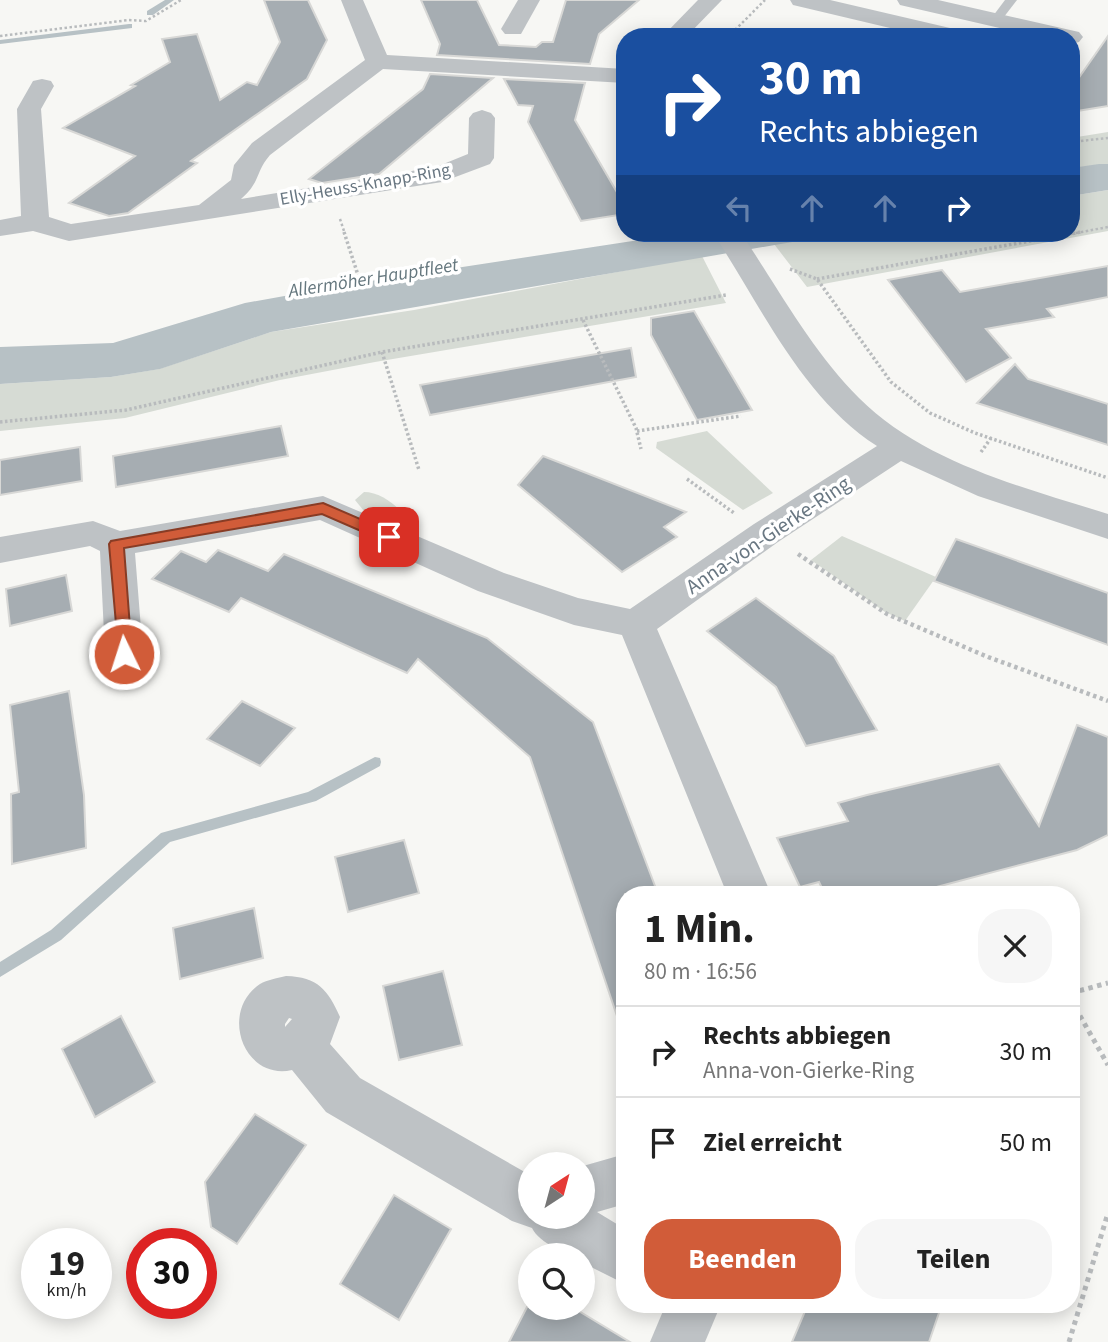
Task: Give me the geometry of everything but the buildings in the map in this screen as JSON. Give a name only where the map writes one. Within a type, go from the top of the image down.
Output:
[{"type":"street","points":[[352,0],[378,62],[616,75]]},
{"type":"street","points":[[513,29],[528,0]]},
{"type":"street","points":[[682,28],[712,0]]},
{"type":"street","points":[[801,0],[921,28]]},
{"type":"street","points":[[908,0],[1031,28]]},
{"type":"street","name":"Elly-Heuss-Knapp-Ring","points":[[207,212],[244,183],[247,165],[261,149],[378,62]]},
{"type":"street","points":[[35,222],[29,109],[42,86]]},
{"type":"street","name":"Elly-Heuss-Knapp-Ring","points":[[0,228],[35,222],[69,233],[442,174],[481,159],[482,118]]},
{"type":"street","points":[[733,242],[821,376],[853,410],[901,446],[964,478],[1108,527]]},
{"type":"street","name":"Anna-von-Gierke-Ring","points":[[636,624],[766,533],[901,446]]},
{"type":"street","points":[[0,550],[93,533],[117,544],[323,508],[491,582],[574,611],[636,624],[745,886]]},
{"type":"street","points":[[117,544],[124,654]]},
{"type":"street","points":[[301,1045],[343,1095],[518,1196]]},
{"type":"street","points":[[595,1188],[616,1182]]},
{"type":"street","points":[[575,1229],[616,1253]]},
{"type":"street","points":[[677,1342],[690,1313]]},
{"type":"lane","points":[[996,20],[1011,0]]},
{"type":"path","points":[[0,36],[129,20],[146,21],[181,0]]},
{"type":"path","points":[[737,28],[765,0]]},
{"type":"path","points":[[1080,141],[1108,138]]},
{"type":"path","points":[[331,192],[358,275]]},
{"type":"path","points":[[1080,232],[1108,227]]},
{"type":"path","points":[[1024,242],[817,279],[891,382],[930,413],[975,433],[1108,478]]},
{"type":"path","points":[[0,422],[126,410],[382,352],[720,296]]},
{"type":"path","points":[[583,320],[637,431],[641,449]]},
{"type":"path","points":[[382,352],[419,470]]},
{"type":"path","points":[[637,431],[741,416]]},
{"type":"path","points":[[800,555],[887,614],[988,657],[1108,701]]},
{"type":"path","points":[[1080,991],[1108,983]]},
{"type":"path","points":[[1080,1016],[1108,1065]]},
{"type":"path","points":[[1080,1306],[1108,1213]]},
{"type":"path","points":[[1069,1342],[1078,1313]]},
{"type":"shaded area","points":[[1108,132],[1108,164],[1080,167],[1080,137]]},
{"type":"shaded area","points":[[1108,164],[1108,190],[1080,195],[1080,167]]},
{"type":"shaded area","points":[[1108,190],[1108,231],[1080,236],[1080,195]]},
{"type":"shaded area","points":[[626,242],[792,242],[271,332],[160,369],[111,377],[0,384],[0,347],[113,343],[245,303]]},
{"type":"shaded area","points":[[787,242],[1049,242],[807,287],[774,244]]},
{"type":"shaded area","points":[[702,256],[726,303],[280,380],[125,418],[0,431],[0,384],[111,377],[159,369],[271,332],[414,310]]},
{"type":"shaded area","points":[[707,431],[773,493],[743,510],[656,448],[657,442]]},
{"type":"shaded area","points":[[364,492],[378,495],[390,502],[409,523],[398,528],[364,511],[355,500]]},
{"type":"shaded area","points":[[842,536],[936,577],[905,621],[885,612],[811,560]]},
{"type":"waterway","points":[[150,13],[170,0]]},
{"type":"waterway","points":[[0,42],[129,26]]},
{"type":"waterway","points":[[0,970],[56,935],[166,837],[311,797],[375,762]]},
{"type":"route","points":[[124,654],[117,544],[323,508],[389,537]]},
{"type":"water label","name":"Allermöher Hauptfleet","points":[[373,277]]}]
